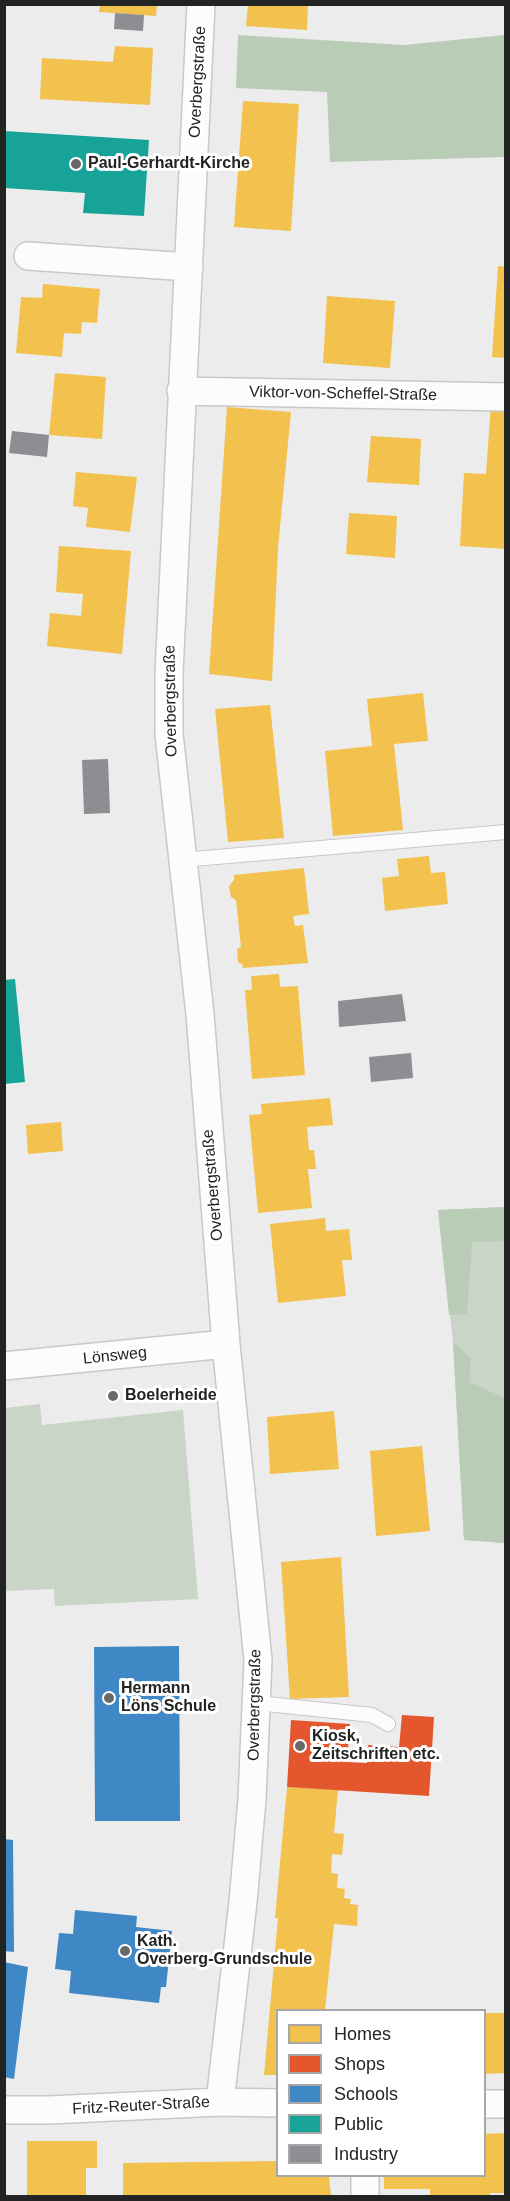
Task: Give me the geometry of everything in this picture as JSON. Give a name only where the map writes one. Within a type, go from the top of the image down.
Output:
[{"type":"street","name":"Overbergstraße","points":[[201,4],[168,673],[170,734],[200,1014],[226,1344],[258,1660],[252,1799],[243,1902],[220,2102]]},
{"type":"street","points":[[28,255],[189,267]]},
{"type":"street","name":"Viktor-von-Scheffel-Straße","points":[[181,391],[506,397]]},
{"type":"street","name":"Lönsweg","points":[[4,1366],[226,1344]]},
{"type":"street","name":"Fritz-Reuter-Straße","points":[[4,2110],[220,2102],[276,2103]]},
{"type":"street","points":[[486,2104],[506,2104]]},
{"type":"street","points":[[365,2177],[365,2196]]},
{"type":"lane","points":[[182,860],[506,832]]},
{"type":"lane","points":[[257,1703],[372,1715],[388,1724]]},
{"type":"green space","points":[[238,35],[404,45],[505,35],[505,157],[330,162],[327,92],[236,88]]},
{"type":"green space","points":[[505,1207],[505,1543],[464,1540],[453,1342],[438,1210]]},
{"type":"green space","points":[[505,1207],[505,1241],[472,1242],[467,1314],[449,1315],[438,1210]]},
{"type":"green space","points":[[453,1342],[471,1358],[469,1382],[505,1398],[505,1543],[464,1540]]},
{"type":"green space","points":[[40,1404],[42,1425],[183,1410],[198,1599],[55,1606],[54,1589],[5,1591],[5,1408]]},
{"type":"building: Homes","points":[[100,4],[157,4],[156,16],[99,12]]},
{"type":"building: Homes","points":[[248,4],[308,4],[307,30],[246,26]]},
{"type":"building: Homes","points":[[115,46],[153,48],[150,105],[40,99],[42,58],[113,62]]},
{"type":"building: Homes","points":[[243,101],[299,104],[291,231],[234,227]]},
{"type":"building: Homes","points":[[498,266],[506,267],[506,358],[492,357]]},
{"type":"building: Homes","points":[[43,284],[100,289],[97,323],[82,322],[81,334],[64,333],[62,357],[16,353],[21,297],[42,298]]},
{"type":"building: Homes","points":[[327,296],[395,301],[390,368],[323,363]]},
{"type":"building: Homes","points":[[55,373],[106,377],[102,439],[49,435]]},
{"type":"building: Homes","points":[[491,404],[506,404],[506,549],[460,546],[464,473],[486,474]]},
{"type":"building: Homes","points":[[227,407],[291,412],[278,548],[272,681],[209,674]]},
{"type":"building: Homes","points":[[371,436],[421,439],[419,485],[367,482]]},
{"type":"building: Homes","points":[[76,472],[137,477],[130,532],[86,527],[88,508],[73,506]]},
{"type":"building: Homes","points":[[349,513],[397,516],[395,558],[346,554]]},
{"type":"building: Homes","points":[[59,546],[131,551],[122,654],[47,646],[50,613],[81,616],[83,594],[56,592]]},
{"type":"building: Homes","points":[[423,693],[428,741],[394,744],[403,830],[333,836],[325,751],[372,746],[367,699]]},
{"type":"building: Homes","points":[[270,705],[284,838],[228,842],[215,709]]},
{"type":"building: Homes","points":[[429,856],[431,873],[445,872],[448,904],[385,911],[382,878],[399,876],[397,859]]},
{"type":"building: Homes","points":[[304,868],[309,914],[293,916],[295,926],[303,925],[308,963],[243,968],[238,962],[237,949],[241,947],[236,900],[231,897],[229,886],[234,880],[234,875]]},
{"type":"building: Homes","points":[[279,974],[280,987],[298,986],[305,1075],[252,1079],[245,990],[252,990],[251,976]]},
{"type":"building: Homes","points":[[330,1098],[333,1125],[307,1127],[309,1150],[314,1150],[316,1169],[308,1169],[312,1208],[258,1213],[249,1115],[262,1114],[261,1104]]},
{"type":"building: Homes","points":[[61,1122],[63,1151],[28,1154],[26,1125]]},
{"type":"building: Homes","points":[[325,1218],[326,1231],[349,1229],[352,1260],[342,1260],[346,1296],[278,1303],[270,1224]]},
{"type":"building: Homes","points":[[334,1411],[339,1469],[270,1474],[267,1417]]},
{"type":"building: Homes","points":[[422,1446],[430,1531],[376,1536],[370,1451]]},
{"type":"building: Homes","points":[[341,1557],[349,1697],[290,1699],[281,1562]]},
{"type":"building: Homes","points":[[287,1787],[338,1790],[334,1833],[344,1834],[342,1855],[332,1854],[331,1873],[338,1874],[337,1888],[345,1889],[344,1898],[351,1899],[350,1904],[358,1905],[357,1926],[334,1924],[325,2009],[276,2009],[276,2075],[264,2075],[278,1918],[275,1918]]},
{"type":"building: Homes","points":[[486,2013],[506,2013],[506,2073],[486,2074]]},
{"type":"building: Homes","points":[[506,2133],[506,2193],[490,2193],[490,2196],[430,2196],[430,2189],[384,2189],[384,2177],[486,2177],[486,2134]]},
{"type":"building: Homes","points":[[27,2141],[97,2141],[97,2168],[86,2168],[86,2196],[27,2196]]},
{"type":"building: Homes","points":[[276,2161],[276,2177],[329,2177],[331,2196],[123,2196],[123,2163]]},
{"type":"building: Shops","points":[[402,1715],[434,1717],[429,1796],[287,1787],[291,1720],[350,1724],[347,1762],[367,1763],[368,1745],[399,1747]]},
{"type":"building: Schools","points":[[179,1646],[180,1821],[95,1821],[94,1647]]},
{"type":"building: Schools","points":[[4,1839],[13,1840],[14,1952],[4,1951]]},
{"type":"building: Schools","points":[[75,1910],[137,1916],[136,1927],[172,1931],[166,1987],[161,1987],[159,2003],[69,1993],[71,1971],[55,1969],[59,1933],[73,1934]]},
{"type":"building: Schools","points":[[4,1962],[28,1967],[14,2079],[4,2077]]},
{"type":"building: Public","name":"Paul-Gerhardt-Kirche","points":[[4,131],[149,140],[144,216],[83,213],[85,193],[4,188]]},
{"type":"building: Public","points":[[15,979],[25,1082],[4,1084],[4,980]]},
{"type":"building: Industry","points":[[115,13],[144,15],[143,31],[114,29]]},
{"type":"building: Industry","points":[[12,431],[49,435],[47,457],[9,453]]},
{"type":"building: Industry","points":[[108,759],[110,813],[84,814],[82,760]]},
{"type":"building: Industry","points":[[402,994],[406,1021],[339,1027],[338,1001]]},
{"type":"building: Industry","points":[[411,1053],[413,1078],[371,1082],[369,1057]]},
{"type":"place","name":"Paul-Gerhardt-Kirche","points":[[76,164]]},
{"type":"place","name":"Boelerheide","points":[[113,1396]]},
{"type":"place","name":"Hermann Löns Schule","points":[[109,1698]]},
{"type":"place","name":"Kiosk, Zeitschriften etc.","points":[[300,1746]]},
{"type":"place","name":"Kath. Overberg-Grundschule","points":[[125,1951]]}]
